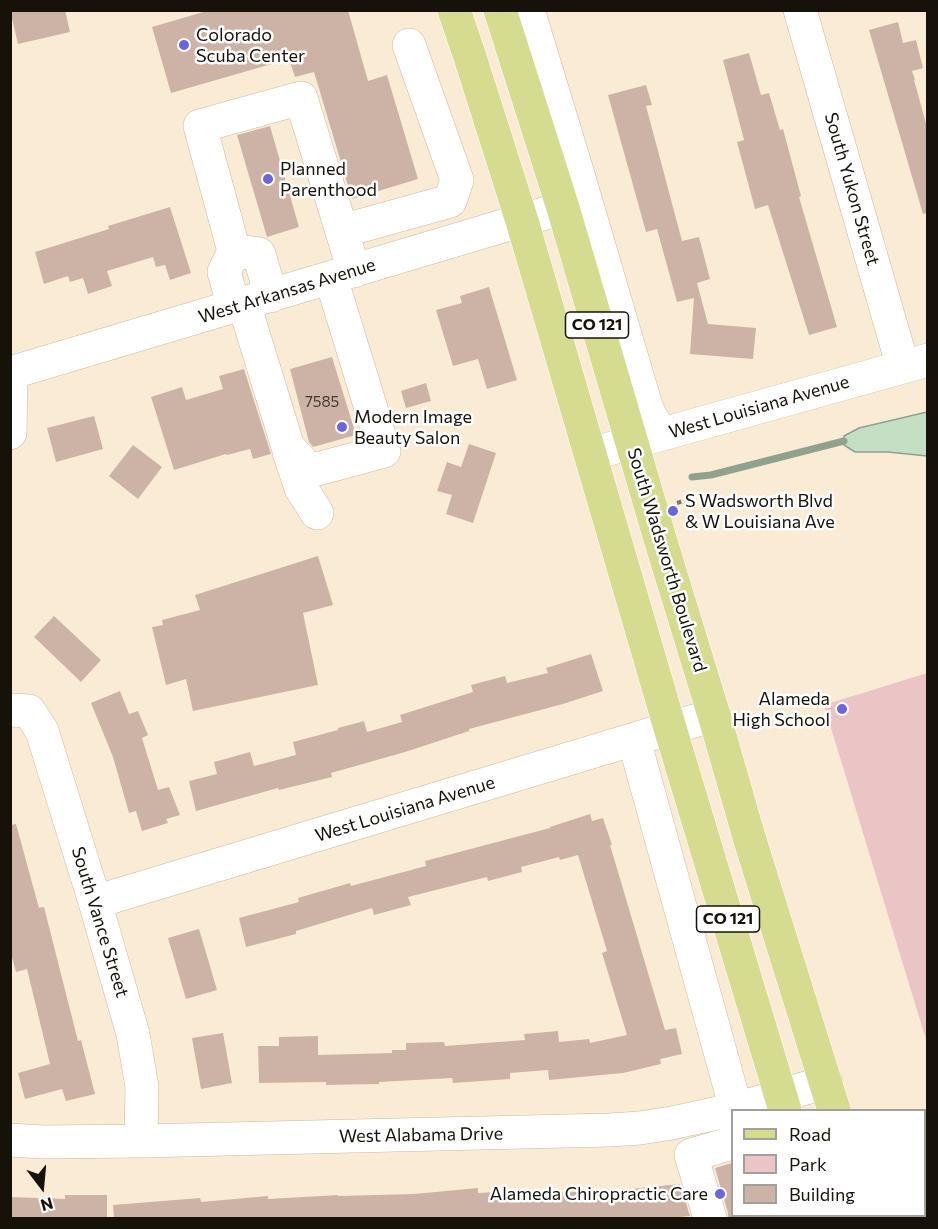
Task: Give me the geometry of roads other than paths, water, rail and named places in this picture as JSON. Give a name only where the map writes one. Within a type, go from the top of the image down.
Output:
[{"type":"main road","name":"CO 121","points":[[454,10],[522,221],[670,728],[783,1103]]},
{"type":"main road","name":"South Wadsworth Boulevard","points":[[500,10],[563,208],[647,438],[661,542],[749,837],[830,1096]]},
{"type":"street","name":"South Wadsworth Boulevard","points":[[528,10],[651,417],[647,438]]},
{"type":"street","name":"South Yukon Street","points":[[800,10],[915,363]]},
{"type":"street","points":[[342,231],[450,201],[458,180],[409,45]]},
{"type":"street","points":[[288,447],[310,471],[384,451],[343,274],[342,231],[301,98],[200,126],[234,251],[224,272],[250,302],[288,447],[301,488],[316,513]]},
{"type":"street","name":"West Arkansas Avenue","points":[[11,373],[563,208]]},
{"type":"street","name":"West Louisiana Avenue","points":[[591,454],[915,363]]},
{"type":"street","points":[[10,433],[11,373]]},
{"type":"street","name":"South Vance Street","points":[[20,711],[42,731],[133,1034],[142,1087],[141,1141]]},
{"type":"street","name":"West Louisiana Avenue","points":[[95,902],[714,715]]},
{"type":"street","points":[[634,740],[736,1109]]},
{"type":"street","name":"West Alabama Drive","points":[[736,1109],[830,1096]]},
{"type":"street","name":"West Alabama Drive","points":[[10,1140],[141,1141],[610,1130],[640,1128],[731,1110]]},
{"type":"street","points":[[696,1118],[709,1150],[710,1218]]},
{"type":"waterway","points":[[692,477],[711,475],[844,441]]},
{"type":"place","name":"Colorado Scuba Center","points":[[184,45]]},
{"type":"place","name":"Planned Parenthood","points":[[268,179]]},
{"type":"place","name":"Modern Image Beauty Salon","points":[[342,427]]},
{"type":"place","name":"S Wadsworth Blvd & W Louisiana Ave","points":[[673,511]]},
{"type":"place","name":"Alameda High School","points":[[842,709]]},
{"type":"place","name":"Alameda Chiropractic Care","points":[[720,1194]]}]
